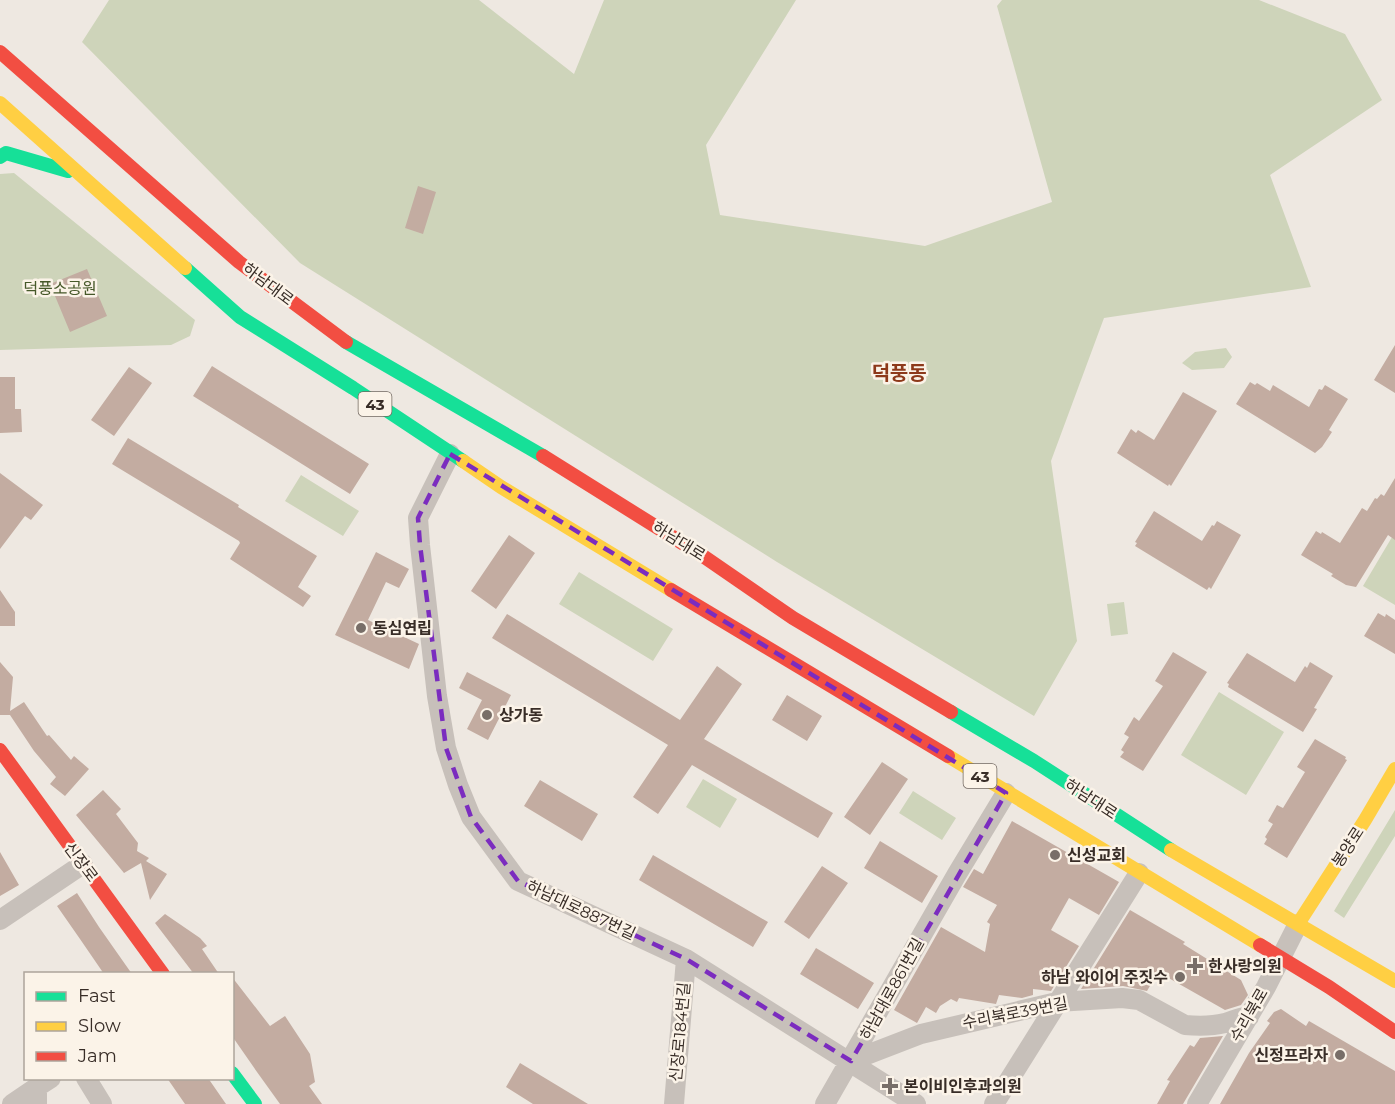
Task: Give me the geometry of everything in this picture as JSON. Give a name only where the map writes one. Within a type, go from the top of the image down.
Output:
[{"type":"main road","name":"하남대로","points":[[0,52],[239,262],[354,348],[504,432],[703,556],[794,618],[1034,761],[1162,845],[1395,981]]},
{"type":"main road","name":"43","points":[[0,103],[240,317],[353,388],[450,454],[1006,793],[1281,957],[1395,1032]]},
{"type":"main road","points":[[0,157],[6,153],[77,173]]},
{"type":"main road","name":"신장로","points":[[0,750],[162,972]]},
{"type":"main road","name":"봉양로","points":[[1298,924],[1395,769]]},
{"type":"main road","points":[[234,1076],[255,1104]]},
{"type":"street","name":"하남대로887번길","points":[[450,454],[418,518],[437,696],[446,748],[471,817],[518,881],[686,959],[916,1104]]},
{"type":"street","name":"하남대로861번길","points":[[825,1104],[1006,793]]},
{"type":"street","points":[[0,920],[82,864]]},
{"type":"street","points":[[994,1104],[1140,873]]},
{"type":"street","name":"수리북로","points":[[1204,1102],[1298,924]]},
{"type":"street","name":"신장로184번길","points":[[674,1104],[686,959]]},
{"type":"street","name":"수리북로39번길","points":[[851,1062],[921,1034],[1057,1002],[1122,998],[1139,1000],[1192,1026],[1225,1023],[1242,1016],[1249,1017]]},
{"type":"street","points":[[87,1080],[102,1104]]},
{"type":"street","points":[[12,1104],[42,1090]]},
{"type":"highlighted area","points":[[450,454],[1006,793],[851,1061],[686,959],[518,881],[471,817],[446,748],[418,518]]},
{"type":"green space","points":[[109,0],[479,0],[574,74],[604,0],[796,0],[706,145],[720,215],[925,246],[1052,202],[997,6],[1002,0],[1259,0],[1345,34],[1382,100],[1270,175],[1311,287],[1104,318],[1051,461],[1077,641],[1034,716],[777,562],[300,263],[82,42]]},
{"type":"green space","name":"덕풍소공원","points":[[14,173],[195,320],[190,336],[171,345],[0,350],[0,174]]},
{"type":"green space","points":[[1226,348],[1232,357],[1224,368],[1192,370],[1182,363],[1195,352]]},
{"type":"green space","points":[[301,475],[359,511],[343,536],[285,501]]},
{"type":"green space","points":[[1395,532],[1395,605],[1363,586]]},
{"type":"green space","points":[[579,572],[673,629],[653,661],[559,604]]},
{"type":"green space","points":[[1124,602],[1128,634],[1111,636],[1107,604]]},
{"type":"green space","points":[[1219,692],[1284,732],[1246,795],[1181,755]]},
{"type":"green space","points":[[703,779],[737,799],[720,828],[686,807]]},
{"type":"green space","points":[[913,791],[956,818],[942,840],[899,813]]},
{"type":"green space","points":[[1395,810],[1395,836],[1344,918],[1334,911]]},
{"type":"building","points":[[418,186],[436,192],[423,234],[405,228]]},
{"type":"building","points":[[87,269],[107,316],[70,332],[50,284]]},
{"type":"building","points":[[1395,345],[1395,393],[1374,380]]},
{"type":"building","points":[[212,366],[369,464],[350,494],[193,396]]},
{"type":"building","points":[[129,367],[152,383],[114,436],[91,420]]},
{"type":"building","points":[[0,377],[15,377],[15,409],[21,409],[22,432],[0,433]]},
{"type":"building","points":[[1250,382],[1255,385],[1257,383],[1270,391],[1273,385],[1309,407],[1319,389],[1322,390],[1325,385],[1348,399],[1329,430],[1332,432],[1315,453],[1236,404]]},
{"type":"building","points":[[1183,392],[1217,411],[1171,486],[1169,484],[1168,486],[1117,453],[1131,429],[1136,433],[1138,430],[1154,440]]},
{"type":"building","points":[[128,438],[239,505],[238,507],[317,556],[298,587],[311,596],[303,607],[230,559],[239,541],[112,464]]},
{"type":"building","points":[[0,473],[43,505],[31,520],[25,516],[0,549]]},
{"type":"building","points":[[1395,478],[1395,540],[1388,535],[1356,587],[1346,585],[1331,576],[1333,574],[1301,555],[1316,531],[1340,543],[1362,508],[1367,511],[1375,498],[1377,499],[1381,494],[1384,496]]},
{"type":"building","points":[[1154,511],[1202,541],[1217,521],[1241,535],[1211,589],[1209,587],[1207,590],[1135,546],[1137,543],[1135,542]]},
{"type":"building","points":[[509,535],[535,553],[496,609],[471,591]]},
{"type":"building","name":"동심연립","points":[[376,552],[409,569],[399,588],[386,582],[368,620],[419,644],[409,669],[335,635]]},
{"type":"building","points":[[0,590],[15,612],[15,626],[0,626]]},
{"type":"building","points":[[1378,613],[1385,617],[1386,614],[1395,620],[1395,654],[1364,636]]},
{"type":"building","points":[[507,614],[680,720],[717,666],[742,684],[704,739],[833,813],[818,838],[692,765],[658,814],[633,797],[668,745],[492,638]]},
{"type":"building","points":[[1173,652],[1207,672],[1143,771],[1120,757],[1124,752],[1121,750],[1129,737],[1124,734],[1134,717],[1139,721],[1163,686],[1155,681]]},
{"type":"building","points":[[1247,653],[1295,682],[1310,662],[1333,676],[1303,732],[1228,687],[1227,683]]},
{"type":"building","points":[[0,662],[13,677],[10,711],[24,702],[47,736],[49,735],[71,760],[74,756],[89,769],[65,796],[50,784],[56,777],[34,751],[10,715],[0,715]]},
{"type":"building","name":"상가동","points":[[467,672],[511,695],[488,740],[467,729],[482,700],[459,688]]},
{"type":"building","points":[[787,695],[822,716],[807,741],[772,720]]},
{"type":"building","points":[[1315,739],[1346,757],[1347,760],[1287,858],[1264,844],[1267,839],[1265,837],[1273,824],[1268,821],[1277,805],[1283,808],[1305,772],[1297,767]]},
{"type":"building","points":[[882,762],[908,779],[870,835],[844,817]]},
{"type":"building","points":[[540,780],[598,814],[582,841],[524,806]]},
{"type":"building","points":[[103,790],[121,809],[116,814],[138,843],[137,851],[149,858],[146,861],[167,874],[150,900],[141,863],[124,873],[76,815]]},
{"type":"building","points":[[1012,821],[1119,882],[1099,915],[1069,898],[1051,930],[1079,946],[1051,991],[1033,989],[1033,995],[1022,998],[999,995],[996,1004],[959,998],[957,1002],[951,999],[940,1006],[936,1013],[926,1007],[917,1023],[894,1010],[941,927],[985,952],[990,924],[987,922],[997,905],[963,887],[974,869],[983,874]]},
{"type":"building","points":[[880,841],[938,876],[922,903],[864,868]]},
{"type":"building","points":[[0,852],[19,885],[0,896]]},
{"type":"building","points":[[653,855],[768,922],[753,947],[639,880]]},
{"type":"building","points":[[822,866],[848,883],[809,939],[784,922]]},
{"type":"building","points":[[77,893],[131,972],[103,972],[57,906]]},
{"type":"building","points":[[1130,910],[1185,942],[1183,944],[1241,980],[1248,995],[1241,1005],[1225,1010],[1158,972],[1147,991],[1123,986],[1081,989]]},
{"type":"building","points":[[165,914],[200,938],[207,946],[202,949],[218,972],[192,972],[155,923]]},
{"type":"building","points":[[816,948],[874,983],[858,1009],[800,974]]},
{"type":"building","points":[[234,980],[270,1026],[285,1016],[310,1054],[315,1082],[309,1086],[322,1104],[280,1104],[234,1039]]},
{"type":"building","points":[[1281,1009],[1306,1026],[1309,1021],[1395,1071],[1395,1104],[1220,1104],[1249,1053],[1270,1023],[1267,1021],[1274,1012]]},
{"type":"building","points":[[1223,1036],[1183,1104],[1157,1104],[1170,1081],[1167,1080],[1190,1045],[1194,1047],[1200,1038]]},
{"type":"building","points":[[520,1063],[588,1104],[533,1104],[506,1087]]},
{"type":"building","points":[[168,1080],[209,1080],[226,1104],[185,1104]]},
{"type":"traffic: fast","points":[[0,157],[6,153],[68,171]]},
{"type":"traffic: fast","points":[[185,268],[240,317],[463,461]]},
{"type":"traffic: fast","points":[[346,342],[543,456]]},
{"type":"traffic: fast","points":[[951,712],[1034,761],[1171,850]]},
{"type":"traffic: fast","points":[[234,1076],[255,1104]]},
{"type":"traffic: slow","points":[[0,103],[185,268]]},
{"type":"traffic: slow","points":[[463,461],[501,487],[671,590]]},
{"type":"traffic: slow","points":[[948,756],[1260,945]]},
{"type":"traffic: slow","points":[[1298,924],[1395,769]]},
{"type":"traffic: slow","points":[[1171,850],[1395,981]]},
{"type":"traffic: jam","points":[[0,52],[239,262],[346,342]]},
{"type":"traffic: jam","points":[[543,456],[703,556],[793,618],[951,712]]},
{"type":"traffic: jam","points":[[671,590],[948,756]]},
{"type":"traffic: jam","points":[[0,750],[162,972]]},
{"type":"traffic: jam","points":[[1260,945],[1329,987],[1395,1032]]},
{"type":"place","name":"동심연립","points":[[361,628]]},
{"type":"place","name":"상가동","points":[[487,715]]},
{"type":"place","name":"신성교회","points":[[1055,855]]},
{"type":"place","name":"한사랑의원","points":[[1195,966]]},
{"type":"place","name":"하남 와이어 주짓수","points":[[1180,977]]},
{"type":"place","name":"신정프라자","points":[[1340,1055]]},
{"type":"place","name":"본이비인후과의원","points":[[890,1086]]},
{"type":"district","name":"덕풍동","points":[[899,373]]}]
